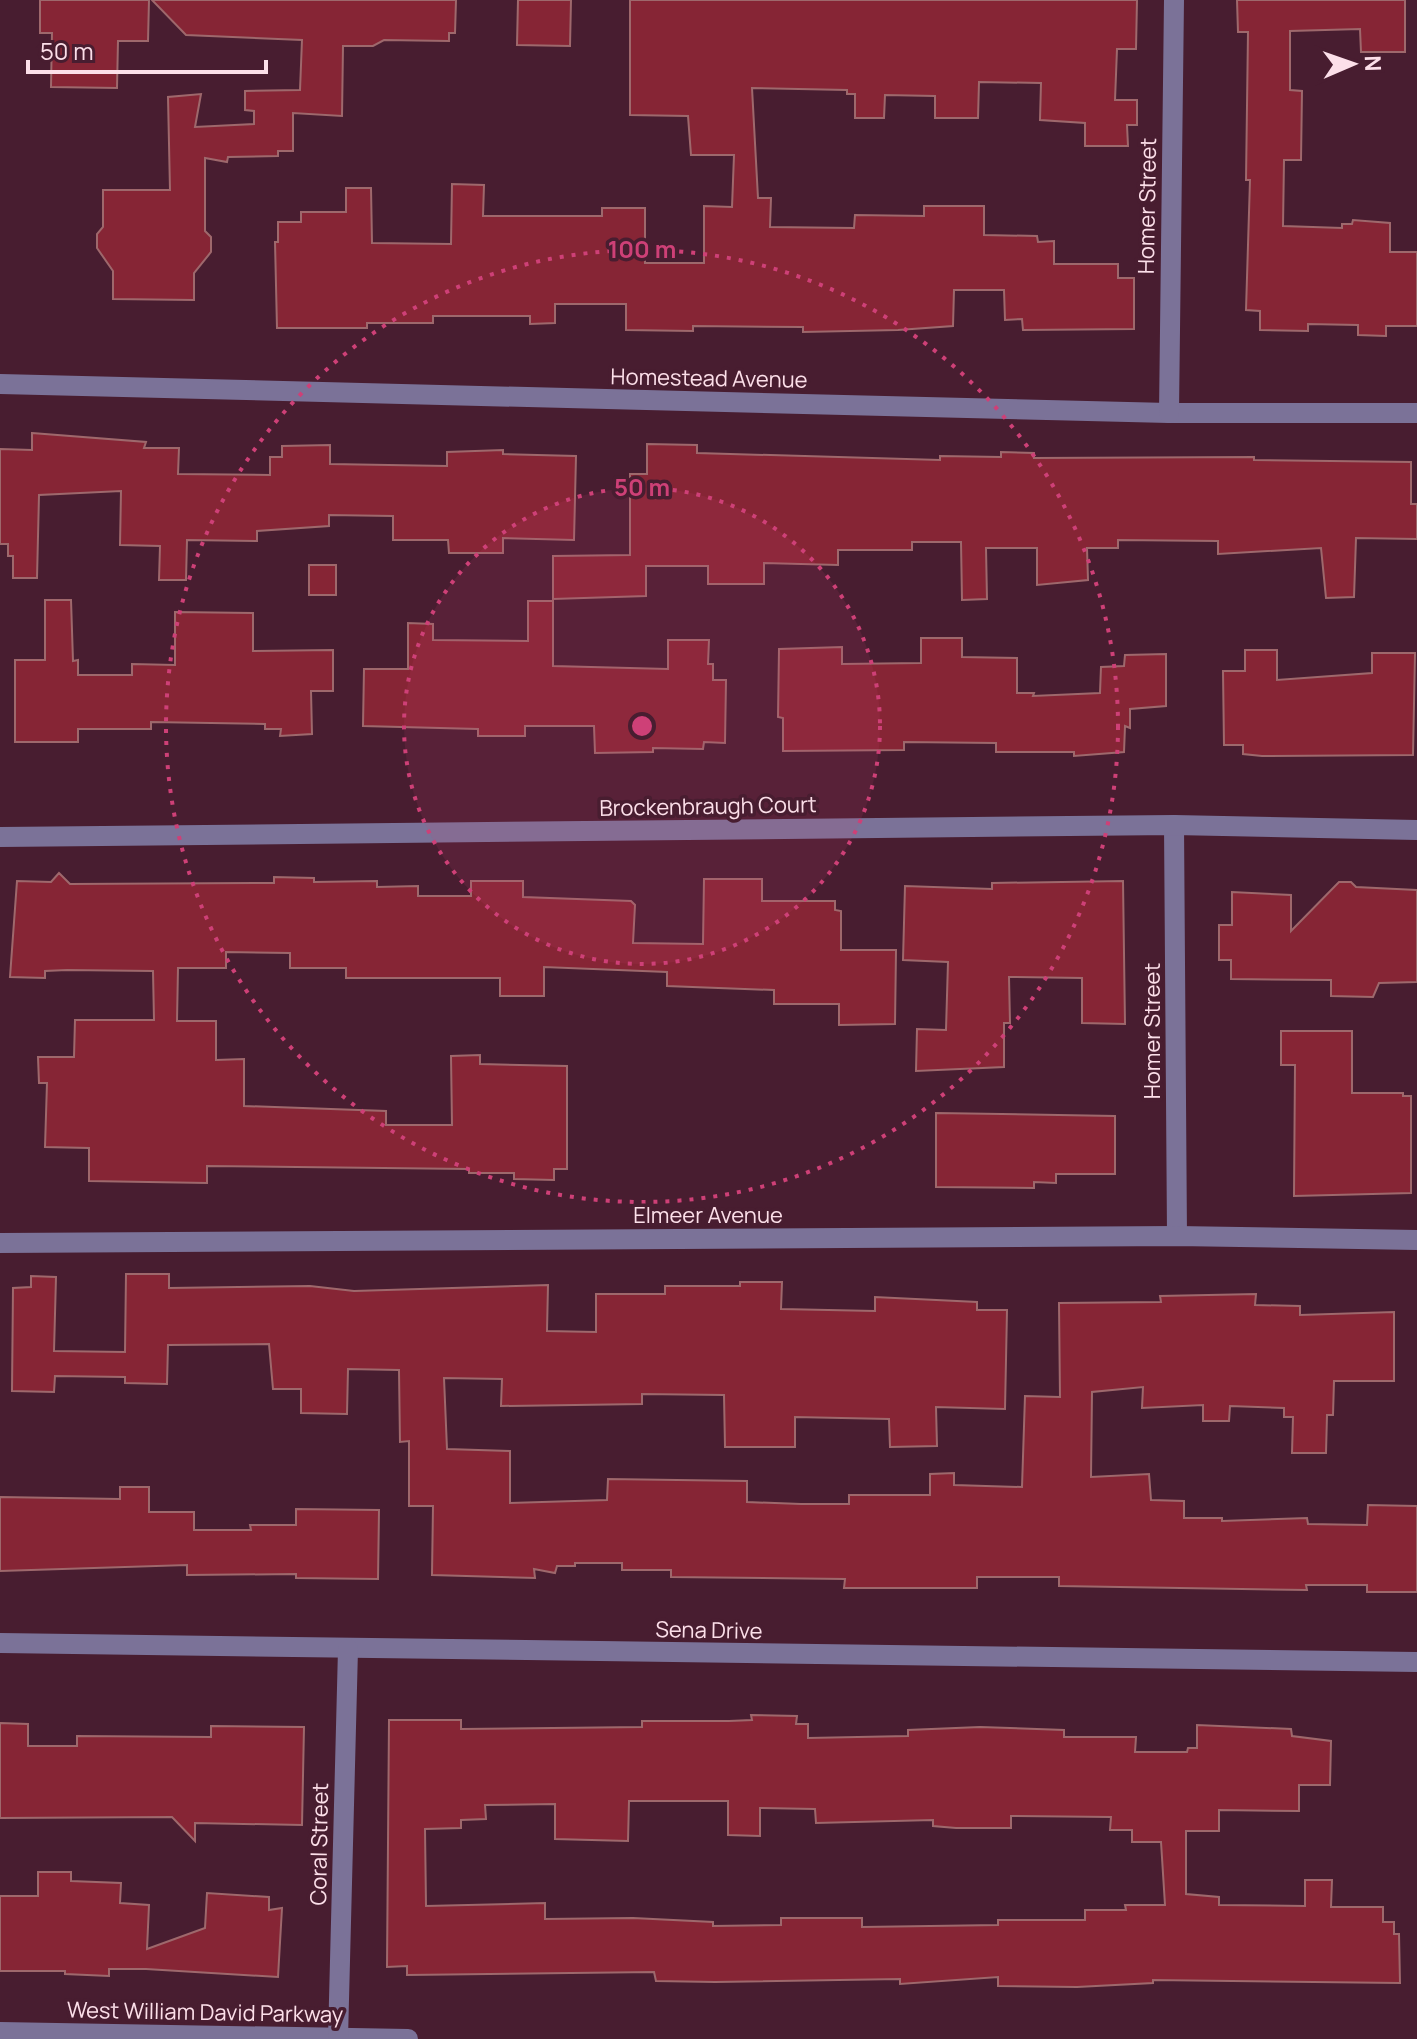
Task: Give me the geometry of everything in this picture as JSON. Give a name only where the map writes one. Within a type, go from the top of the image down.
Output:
[{"type":"street","name":"Homer Street","points":[[1169,413],[1174,0]]},
{"type":"street","name":"Homestead Avenue","points":[[0,384],[1169,413],[1417,413]]},
{"type":"street","name":"Homer Street","points":[[1174,825],[1177,1236]]},
{"type":"street","name":"Brockenbraugh Court","points":[[0,837],[1174,825],[1417,830]]},
{"type":"street","name":"Elmeer Avenue","points":[[0,1243],[1177,1236],[1417,1240]]},
{"type":"street","name":"Sena Drive","points":[[0,1643],[1417,1662]]},
{"type":"street","name":"Coral Street","points":[[338,2039],[348,1649]]},
{"type":"street","name":"West William David Parkway","points":[[0,2032],[408,2039]]},
{"type":"building","points":[[40,0],[149,0],[148,41],[118,41],[117,88],[51,87],[52,33],[40,33]]},
{"type":"building","points":[[152,0],[456,0],[455,33],[449,33],[449,41],[384,40],[373,46],[343,46],[342,116],[293,113],[293,151],[278,151],[278,156],[228,157],[227,162],[205,158],[205,231],[211,237],[211,252],[194,273],[194,300],[113,299],[113,271],[97,248],[97,234],[103,227],[103,190],[170,190],[168,97],[201,94],[195,127],[254,124],[254,111],[245,110],[245,91],[300,90],[302,40],[186,35]]},
{"type":"building","points":[[518,0],[571,0],[570,46],[517,45]]},
{"type":"building","points":[[630,0],[1137,0],[1136,49],[1117,49],[1115,100],[1137,100],[1137,125],[1127,125],[1128,146],[1085,146],[1085,123],[1040,120],[1041,83],[979,82],[978,118],[935,118],[935,96],[885,95],[884,118],[855,118],[855,94],[847,94],[847,90],[752,88],[758,198],[771,198],[770,227],[854,228],[855,215],[924,216],[924,206],[984,206],[984,235],[1037,236],[1038,242],[1054,241],[1054,264],[1118,264],[1118,278],[1134,278],[1134,329],[1023,330],[1022,319],[1005,320],[1004,290],[954,290],[953,326],[898,330],[803,332],[803,327],[693,326],[693,331],[626,330],[626,304],[555,304],[555,323],[530,324],[530,316],[433,316],[433,323],[367,323],[367,328],[277,328],[275,242],[278,242],[278,222],[301,222],[301,212],[346,212],[346,188],[371,188],[372,243],[451,244],[452,184],[484,185],[483,216],[602,216],[602,208],[645,208],[645,263],[704,263],[704,206],[732,207],[734,155],[691,155],[688,116],[630,115]]},
{"type":"building","points":[[1237,0],[1405,0],[1405,52],[1361,52],[1360,29],[1290,31],[1290,90],[1302,91],[1301,160],[1284,160],[1283,226],[1342,228],[1342,224],[1352,224],[1353,220],[1390,223],[1390,252],[1417,252],[1417,326],[1386,326],[1386,336],[1358,335],[1358,325],[1308,324],[1308,331],[1260,330],[1260,311],[1246,310],[1250,180],[1246,180],[1248,32],[1238,32]]},
{"type":"building","points":[[32,433],[146,442],[144,448],[179,448],[178,474],[270,475],[270,457],[282,457],[282,446],[330,445],[330,464],[447,466],[447,452],[503,450],[503,454],[576,456],[574,540],[503,538],[503,553],[449,553],[448,540],[393,540],[393,516],[329,515],[329,526],[257,531],[257,541],[187,540],[186,580],[159,580],[160,546],[120,545],[121,491],[39,495],[37,578],[13,578],[13,556],[8,556],[8,544],[0,544],[0,449],[32,450]]},
{"type":"building","points":[[647,444],[697,445],[697,453],[940,460],[940,456],[1001,457],[1001,452],[1034,453],[1034,458],[1254,457],[1254,460],[1411,462],[1411,504],[1417,504],[1417,539],[1356,538],[1354,597],[1326,598],[1321,548],[1218,554],[1218,541],[1118,540],[1118,548],[1087,548],[1088,580],[1037,585],[1037,548],[986,548],[987,599],[962,600],[961,542],[912,542],[912,550],[838,550],[838,565],[764,563],[764,584],[708,584],[708,566],[646,566],[646,596],[553,599],[553,556],[630,555],[630,474],[647,474]]},
{"type":"building","points":[[309,565],[336,565],[336,595],[309,595]]},
{"type":"building","points":[[45,600],[71,600],[73,661],[78,660],[78,675],[132,675],[132,664],[175,665],[175,612],[253,613],[253,651],[333,650],[333,691],[311,691],[312,734],[280,736],[281,729],[265,729],[265,724],[151,722],[151,729],[78,729],[78,742],[15,742],[15,660],[45,660]]},
{"type":"building","points":[[528,601],[553,601],[553,666],[668,669],[668,640],[709,640],[708,664],[713,664],[713,680],[726,680],[725,743],[704,742],[703,749],[653,748],[653,752],[595,753],[594,726],[525,726],[525,736],[478,736],[478,729],[363,726],[364,669],[408,669],[408,623],[433,624],[433,640],[528,641]]},
{"type":"building","points":[[921,638],[962,638],[962,657],[1017,658],[1017,693],[1034,693],[1033,696],[1100,693],[1101,667],[1124,666],[1125,655],[1166,654],[1166,706],[1130,709],[1130,728],[1125,726],[1124,752],[1074,756],[1074,752],[996,752],[996,743],[904,742],[904,750],[783,751],[783,718],[778,717],[779,649],[842,647],[842,664],[921,663]]},
{"type":"building","points":[[1245,650],[1277,650],[1277,680],[1372,673],[1372,653],[1415,653],[1413,755],[1262,756],[1243,754],[1243,745],[1224,745],[1223,671],[1245,671]]},
{"type":"building","points":[[59,873],[70,884],[274,883],[274,877],[314,878],[314,882],[377,881],[377,887],[418,886],[418,896],[471,896],[471,881],[523,881],[523,897],[631,901],[635,905],[633,943],[703,944],[704,879],[762,879],[762,901],[835,901],[835,910],[841,911],[841,950],[896,950],[895,1024],[839,1025],[839,1004],[774,1004],[774,990],[667,986],[667,972],[544,967],[544,996],[500,996],[500,978],[346,978],[346,968],[290,968],[290,953],[226,952],[226,968],[178,968],[177,1021],[216,1021],[216,1060],[244,1059],[244,1106],[386,1111],[386,1125],[452,1125],[451,1056],[480,1055],[480,1064],[567,1066],[567,1169],[554,1169],[554,1180],[514,1179],[514,1173],[469,1173],[469,1169],[207,1166],[207,1183],[89,1181],[89,1148],[45,1147],[47,1083],[39,1083],[38,1057],[74,1057],[75,1020],[154,1020],[153,971],[67,970],[45,971],[45,978],[10,977],[17,881],[51,882]]},
{"type":"building","points":[[1123,881],[1125,1024],[1082,1023],[1082,978],[1009,977],[1010,1023],[1004,1023],[1004,1067],[916,1071],[917,1029],[946,1030],[948,962],[903,960],[905,886],[992,889],[992,883]]},
{"type":"building","points":[[1339,882],[1351,882],[1356,887],[1417,890],[1417,982],[1379,983],[1373,997],[1331,996],[1331,980],[1231,979],[1231,960],[1219,960],[1219,925],[1232,925],[1232,892],[1291,895],[1291,931]]},
{"type":"building","points":[[1281,1031],[1352,1031],[1352,1093],[1403,1093],[1403,1096],[1411,1096],[1411,1193],[1294,1196],[1295,1065],[1281,1065]]},
{"type":"building","points":[[936,1113],[1115,1116],[1115,1174],[1056,1174],[1056,1183],[1034,1182],[1034,1188],[936,1187]]},
{"type":"building","points":[[126,1274],[169,1274],[169,1288],[310,1286],[354,1291],[548,1285],[547,1331],[596,1332],[596,1294],[665,1294],[665,1286],[740,1286],[740,1282],[782,1282],[781,1309],[875,1311],[875,1297],[977,1302],[977,1310],[1007,1310],[1005,1409],[936,1407],[937,1446],[890,1447],[889,1419],[795,1417],[795,1447],[725,1447],[724,1395],[642,1394],[642,1404],[501,1406],[502,1379],[444,1378],[447,1449],[510,1451],[510,1503],[607,1500],[608,1479],[747,1481],[747,1502],[801,1504],[849,1504],[849,1495],[930,1495],[930,1474],[954,1473],[954,1485],[1022,1487],[1025,1396],[1060,1397],[1059,1303],[1161,1302],[1160,1296],[1256,1294],[1255,1305],[1300,1306],[1300,1315],[1394,1312],[1394,1381],[1334,1381],[1333,1415],[1327,1415],[1326,1453],[1292,1453],[1293,1417],[1284,1417],[1284,1408],[1230,1406],[1229,1421],[1203,1421],[1203,1405],[1142,1408],[1143,1387],[1092,1392],[1091,1477],[1149,1474],[1151,1500],[1184,1501],[1184,1518],[1222,1518],[1222,1521],[1307,1518],[1308,1524],[1367,1525],[1368,1505],[1417,1506],[1417,1592],[1367,1592],[1367,1585],[1306,1585],[1307,1590],[1059,1586],[1059,1577],[977,1577],[977,1588],[844,1588],[845,1579],[671,1577],[671,1570],[622,1570],[622,1563],[575,1563],[575,1566],[557,1566],[555,1573],[534,1569],[535,1578],[432,1575],[433,1506],[409,1506],[409,1441],[400,1442],[399,1370],[348,1369],[347,1414],[301,1413],[301,1389],[273,1389],[269,1344],[168,1345],[167,1384],[125,1383],[125,1377],[55,1376],[54,1392],[12,1391],[13,1288],[31,1287],[31,1276],[56,1277],[54,1351],[125,1352]]},
{"type":"building","points":[[120,1487],[149,1487],[149,1512],[194,1512],[194,1530],[251,1530],[250,1525],[296,1525],[296,1509],[379,1510],[378,1579],[296,1578],[296,1574],[187,1575],[187,1565],[0,1571],[0,1497],[120,1499]]},
{"type":"building","points":[[751,1715],[797,1716],[796,1724],[808,1724],[808,1738],[908,1736],[908,1730],[980,1727],[1064,1730],[1064,1737],[1136,1737],[1135,1752],[1187,1752],[1188,1748],[1197,1748],[1197,1725],[1291,1729],[1292,1736],[1331,1741],[1330,1785],[1299,1785],[1299,1811],[1219,1810],[1219,1831],[1186,1831],[1186,1894],[1219,1897],[1219,1905],[1305,1906],[1305,1880],[1332,1880],[1331,1907],[1383,1907],[1383,1922],[1394,1922],[1394,1934],[1399,1934],[1400,1983],[1153,1980],[1153,1983],[1077,1987],[998,1986],[998,1977],[900,1984],[900,1979],[715,1982],[656,1981],[654,1972],[407,1975],[407,1966],[387,1967],[389,1720],[461,1720],[461,1729],[642,1727],[642,1721],[752,1720]],"holes":[[[629,1801],[728,1801],[728,1835],[760,1836],[760,1808],[815,1809],[816,1823],[933,1820],[933,1826],[956,1828],[1011,1828],[1011,1816],[1111,1817],[1110,1830],[1132,1830],[1132,1842],[1161,1842],[1165,1905],[1125,1905],[1126,1910],[1085,1910],[1085,1920],[998,1920],[998,1925],[862,1927],[862,1918],[781,1918],[781,1925],[713,1926],[713,1922],[633,1918],[545,1919],[545,1903],[426,1906],[425,1829],[461,1828],[461,1820],[486,1819],[485,1805],[555,1804],[555,1839],[628,1841]]]},
{"type":"building","points":[[0,1723],[28,1724],[28,1746],[77,1746],[77,1736],[211,1737],[211,1726],[304,1727],[302,1825],[195,1823],[195,1841],[172,1817],[0,1818]]},
{"type":"building","points":[[38,1872],[71,1872],[71,1881],[121,1883],[120,1903],[149,1905],[147,1949],[205,1928],[207,1893],[269,1897],[269,1910],[282,1908],[278,1977],[146,1969],[109,1969],[109,1976],[65,1974],[65,1971],[0,1971],[0,1896],[38,1896]]}]
